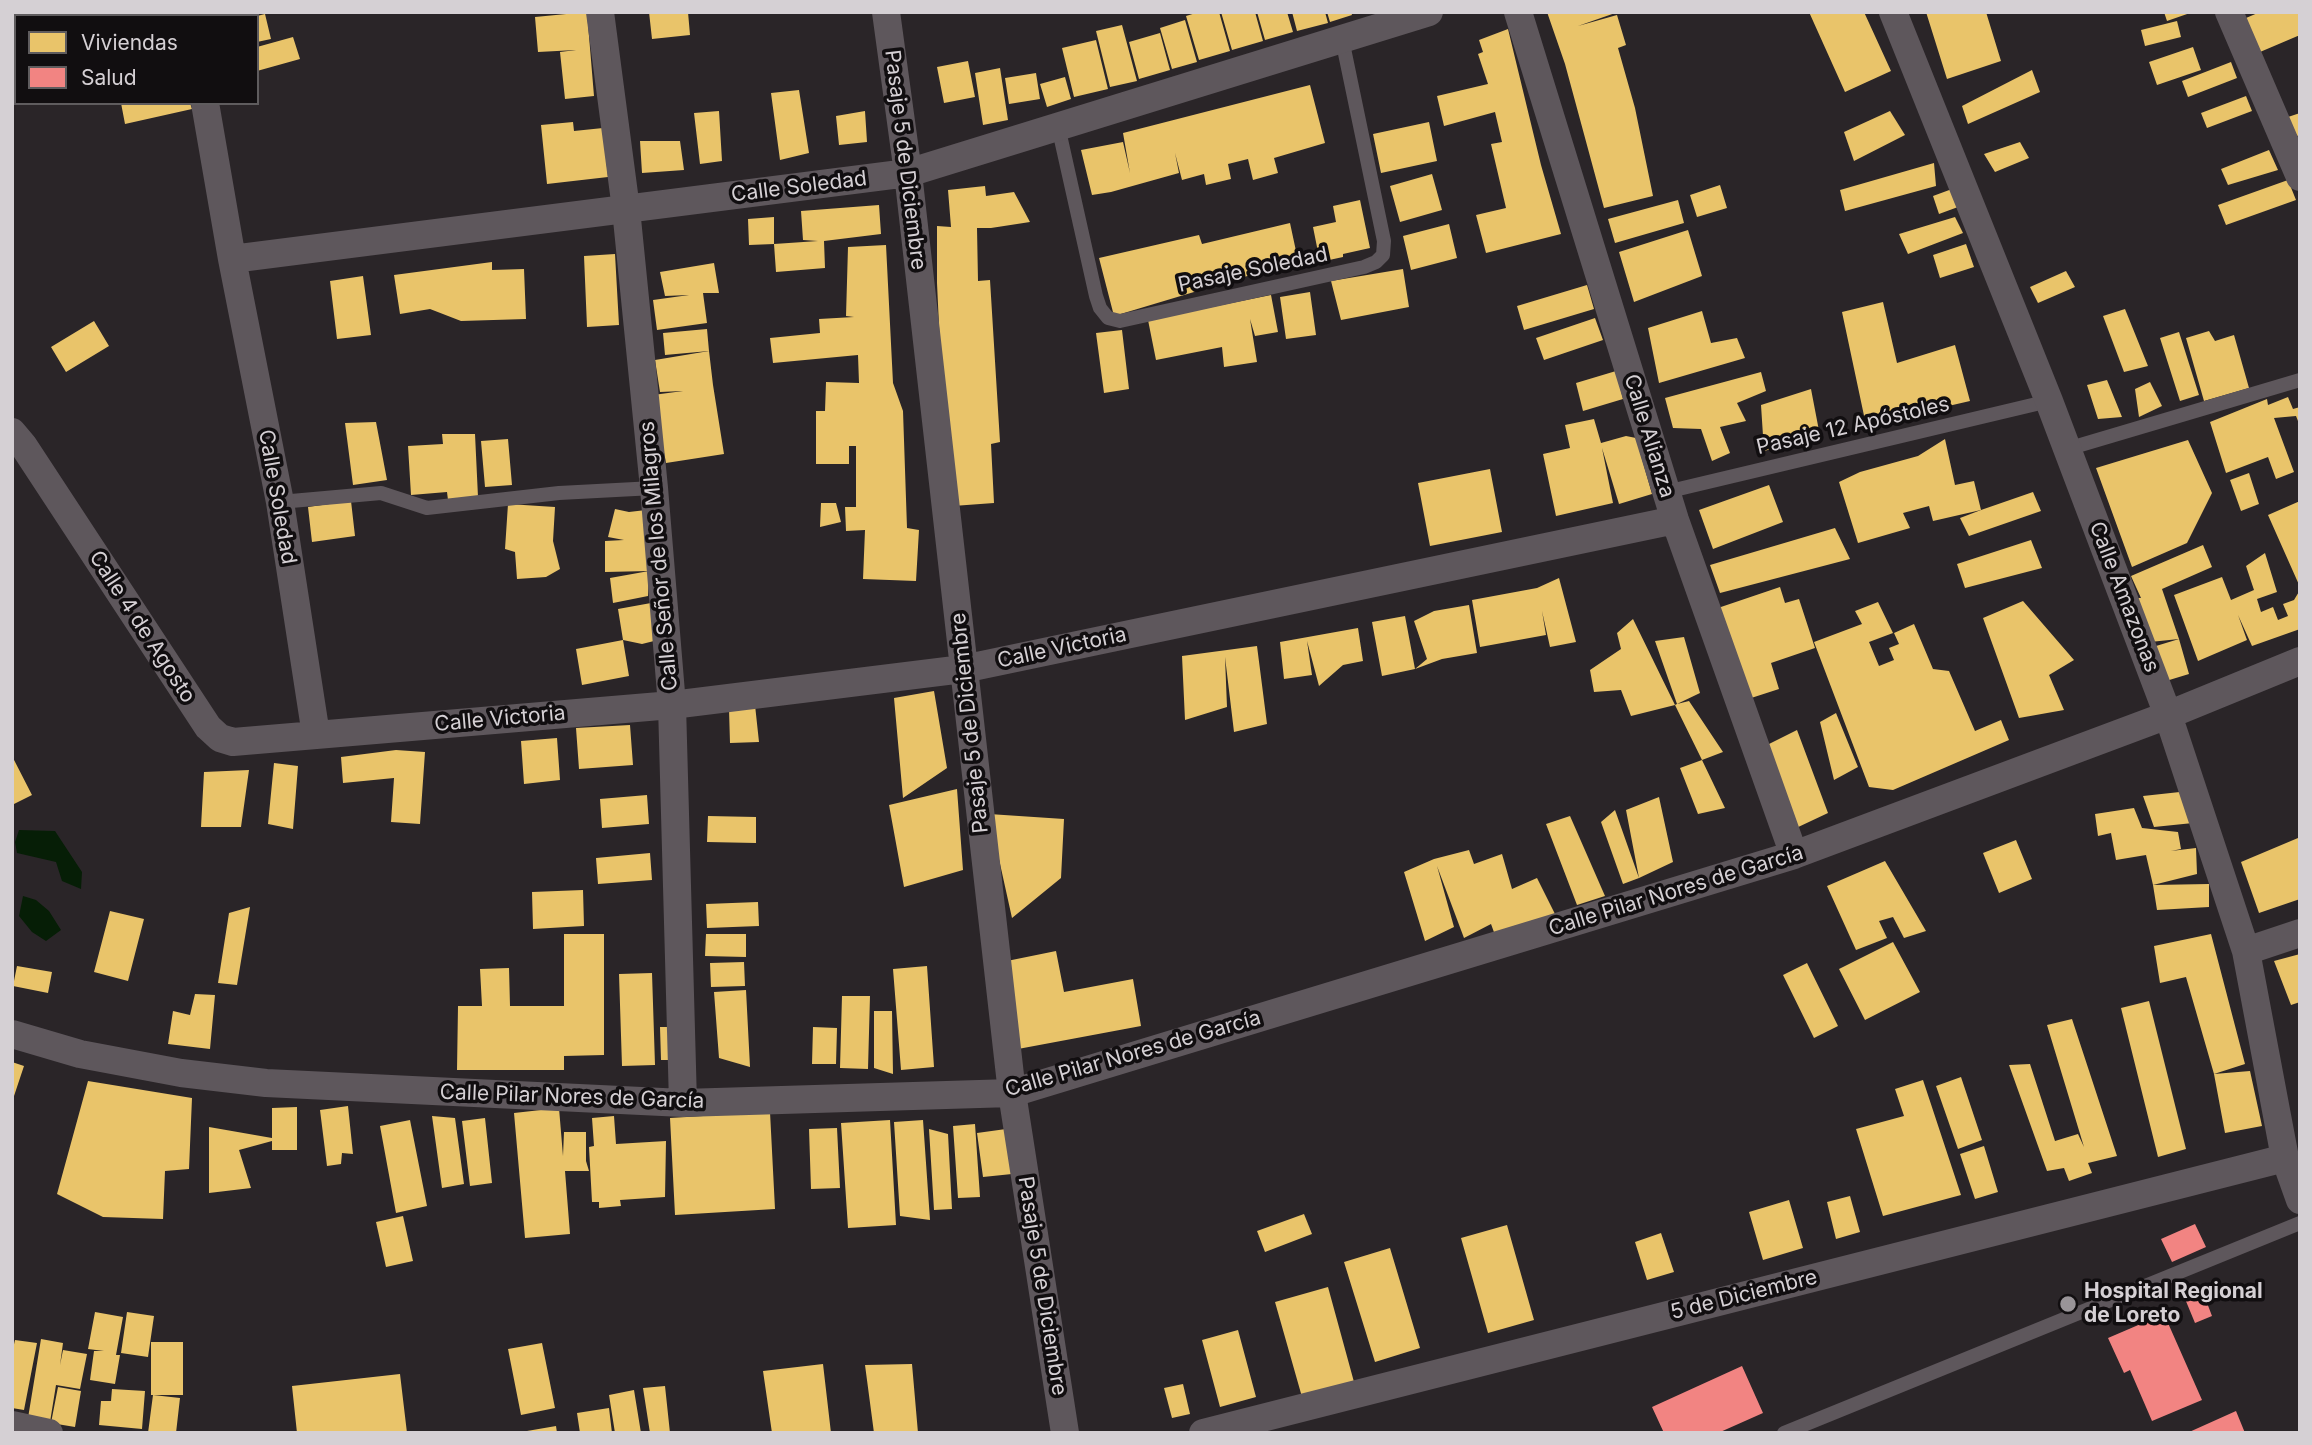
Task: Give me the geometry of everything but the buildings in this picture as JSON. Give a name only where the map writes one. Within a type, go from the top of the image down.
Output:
[{"type":"street","name":"Calle Señor de los Milagros","points":[[600,12],[626,209],[654,488],[672,705],[683,1103]]},
{"type":"street","name":"Pasaje 5 de Diciembre","points":[[886,12],[908,173],[1012,1093],[1065,1433]]},
{"type":"street","name":"Calle Soledad","points":[[232,259],[908,173],[1429,12]]},
{"type":"street","name":"Calle Alianza","points":[[1518,12],[1675,520],[1794,855]]},
{"type":"street","name":"Calle Amazonas","points":[[1893,12],[2049,401],[2168,715],[2246,951],[2285,1158],[2300,1199]]},
{"type":"street","points":[[2229,12],[2300,177]]},
{"type":"street","name":"Calle Soledad","points":[[205,105],[232,259],[280,502],[316,735]]},
{"type":"street","name":"Calle 4 de Agosto","points":[[12,432],[208,727],[219,738],[233,742],[316,735]]},
{"type":"street","name":"Calle Victoria","points":[[316,735],[672,705],[963,669],[1675,520]]},
{"type":"street","name":"Calle Pilar Nores de García","points":[[12,1034],[80,1054],[181,1073],[266,1083],[683,1103],[1012,1093],[1794,855],[2168,715],[2300,661]]},
{"type":"street","points":[[2246,951],[2300,933]]},
{"type":"street","name":"5 de Diciembre","points":[[1203,1433],[2285,1158]]},
{"type":"street","points":[[12,1425],[49,1433]]},
{"type":"lane","name":"Pasaje Soledad","points":[[1058,126],[1096,296],[1100,308],[1108,318],[1120,321],[1364,267],[1376,262],[1383,255],[1384,241],[1342,39]]},
{"type":"lane","points":[[2067,449],[2300,380]]},
{"type":"lane","name":"Pasaje 12 Apóstoles","points":[[1666,492],[2049,401]]},
{"type":"lane","points":[[280,502],[381,493],[427,508],[559,493],[654,488]]},
{"type":"lane","points":[[1785,1432],[2300,1223]]},
{"type":"shaded area","points":[[19,830],[55,831],[82,872],[81,889],[62,881],[56,862],[17,853],[15,842]]},
{"type":"shaded area","points":[[23,896],[36,900],[49,911],[61,930],[46,941],[32,932],[19,916]]},
{"type":"place","name":"Hospital Regional de Loreto","points":[[2068,1304]]}]
